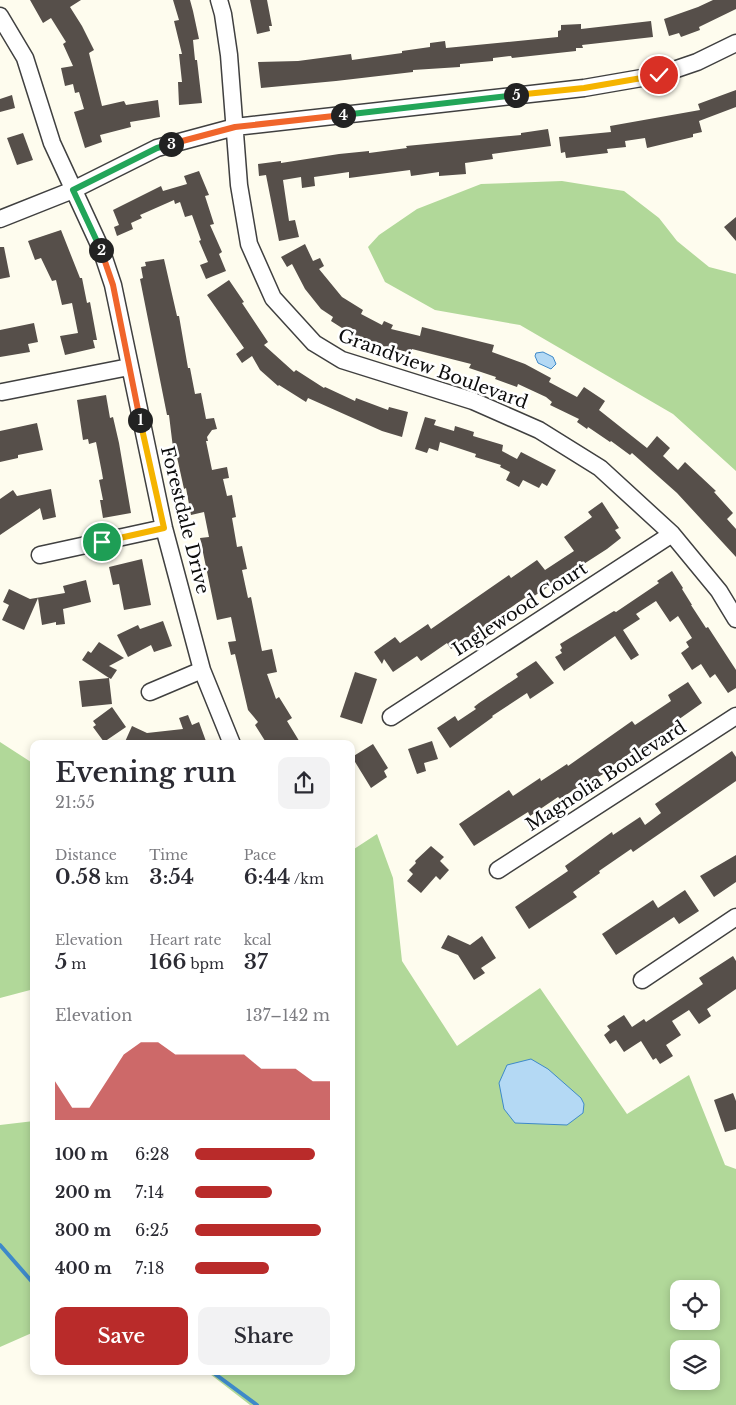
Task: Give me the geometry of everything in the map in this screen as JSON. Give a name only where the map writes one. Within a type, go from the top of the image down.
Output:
[{"type":"street","name":"Grandview Boulevard","points":[[219,0],[229,55],[239,185],[249,244],[273,298],[314,344],[342,360],[472,401],[539,430],[600,468],[672,534],[718,591],[736,619]]},
{"type":"street","name":"Forestdale Drive","points":[[0,16],[25,58],[52,143],[101,249],[113,285],[128,366],[164,528],[202,670],[230,740]]},
{"type":"street","points":[[0,219],[73,190],[157,148],[235,127],[584,88],[659,75],[697,62],[736,43]]},
{"type":"street","points":[[2,392],[128,366]]},
{"type":"street","points":[[40,555],[164,528]]},
{"type":"street","name":"Inglewood Court","points":[[391,717],[672,534]]},
{"type":"street","points":[[150,692],[202,670]]},
{"type":"street","name":"Magnolia Boulevard","points":[[498,870],[736,716]]},
{"type":"street","points":[[642,980],[736,917]]},
{"type":"green space","points":[[562,181],[624,191],[659,218],[677,241],[709,267],[736,274],[736,471],[673,414],[520,325],[435,310],[385,282],[368,247],[379,235],[417,209],[481,184]]},
{"type":"green space","points":[[0,742],[30,761],[30,990],[0,998]]},
{"type":"green space","points":[[377,834],[393,878],[402,961],[457,1046],[540,988],[627,1114],[689,1075],[725,1165],[736,1169],[736,1405],[250,1405],[211,1375],[355,1375],[355,848]]},
{"type":"green space","points":[[30,1121],[30,1334],[0,1347],[0,1125]]},
{"type":"water","points":[[543,352],[553,357],[556,364],[551,369],[538,363],[535,356],[536,353]]},
{"type":"water","points":[[531,1059],[548,1069],[581,1098],[584,1104],[583,1113],[567,1125],[515,1123],[504,1109],[499,1083],[507,1065]]},
{"type":"building","points":[[30,0],[81,0],[70,7],[94,50],[89,53],[102,106],[124,101],[126,105],[158,100],[160,117],[130,122],[131,127],[100,135],[102,142],[85,148],[74,112],[84,109],[79,92],[75,93],[73,84],[65,86],[61,68],[73,66],[63,44],[66,42],[51,18],[43,23]]},
{"type":"building","points":[[173,0],[190,0],[199,39],[193,40],[202,103],[179,105],[178,82],[182,82],[179,54],[182,54],[174,21],[179,20]]},
{"type":"building","points":[[250,0],[267,0],[272,26],[269,26],[270,31],[257,34]]},
{"type":"building","points":[[713,0],[736,0],[736,9],[699,27],[700,30],[681,37],[679,33],[669,36],[664,19]]},
{"type":"building","points":[[651,21],[653,37],[582,45],[583,48],[576,48],[576,51],[512,58],[511,56],[493,58],[493,61],[460,64],[460,67],[413,70],[413,72],[261,88],[258,62],[298,61],[351,54],[352,60],[402,53],[402,51],[430,47],[430,43],[445,41],[446,48],[558,37],[561,25],[581,24],[581,29]]},
{"type":"building","points":[[736,90],[736,107],[699,121],[702,132],[693,134],[693,137],[647,148],[645,138],[625,141],[626,147],[607,149],[608,153],[566,158],[565,152],[561,153],[559,137],[611,132],[610,126],[700,110],[698,104]]},
{"type":"building","points":[[12,95],[15,108],[0,112],[0,99]]},
{"type":"building","points":[[548,129],[551,146],[492,154],[493,159],[465,163],[466,174],[439,176],[439,172],[411,176],[410,170],[349,178],[349,172],[314,177],[315,186],[302,188],[301,177],[283,180],[289,221],[295,220],[299,237],[279,241],[266,175],[259,176],[258,164],[281,161],[281,163],[369,151],[369,153],[407,148],[406,146],[521,135],[521,133]]},
{"type":"building","points":[[23,133],[33,160],[17,165],[7,138]]},
{"type":"building","points":[[199,171],[209,195],[205,196],[214,224],[210,225],[222,252],[219,254],[226,271],[206,279],[200,265],[208,262],[199,241],[201,240],[192,215],[185,217],[180,202],[175,204],[174,200],[140,215],[142,218],[131,223],[133,229],[117,236],[114,227],[119,225],[113,210],[161,186],[163,191],[187,184],[184,176]]},
{"type":"building","points":[[736,217],[736,241],[724,227]]},
{"type":"building","points":[[61,230],[80,278],[82,278],[87,303],[90,302],[97,340],[93,340],[95,348],[65,355],[60,336],[78,333],[72,303],[62,305],[56,280],[52,281],[41,258],[35,260],[28,241]]},
{"type":"building","points":[[305,244],[313,261],[320,258],[324,266],[319,269],[342,297],[363,310],[361,314],[382,325],[384,321],[393,325],[391,329],[420,336],[422,327],[494,345],[492,352],[525,364],[551,378],[549,382],[577,397],[584,387],[605,401],[599,410],[647,448],[657,436],[670,448],[663,456],[678,470],[685,462],[716,491],[714,492],[733,513],[727,519],[736,529],[736,557],[677,493],[632,453],[630,455],[611,441],[577,422],[579,419],[550,405],[552,402],[546,397],[518,384],[517,387],[495,379],[496,377],[469,368],[471,364],[412,349],[412,353],[378,345],[366,338],[364,342],[331,321],[333,317],[321,309],[305,289],[292,264],[287,267],[281,257]]},
{"type":"building","points":[[0,247],[4,247],[10,277],[0,279]]},
{"type":"building","points":[[164,259],[177,316],[179,316],[188,368],[190,368],[195,394],[201,393],[206,419],[214,418],[217,429],[212,430],[207,437],[208,441],[206,441],[212,470],[227,467],[229,478],[223,479],[227,496],[232,495],[236,517],[232,518],[237,547],[242,546],[247,569],[242,570],[248,598],[251,597],[262,651],[272,649],[277,672],[267,674],[276,699],[279,697],[292,718],[287,721],[299,740],[264,740],[255,725],[258,722],[248,710],[235,654],[231,655],[228,642],[236,641],[231,617],[217,620],[200,538],[209,537],[204,512],[191,515],[186,488],[184,489],[175,448],[173,448],[169,415],[167,415],[140,279],[143,278],[141,267],[146,266],[145,262]]},
{"type":"building","points":[[229,280],[268,342],[264,345],[294,372],[296,370],[324,388],[355,401],[356,398],[388,410],[389,407],[408,412],[402,437],[382,431],[308,398],[306,402],[278,386],[260,370],[252,356],[242,363],[236,354],[244,348],[207,295]]},
{"type":"building","points":[[34,323],[38,342],[28,344],[30,352],[0,357],[0,330]]},
{"type":"building","points":[[106,395],[110,418],[113,417],[119,443],[131,513],[103,518],[100,500],[103,500],[99,480],[103,479],[96,442],[89,444],[88,439],[83,440],[77,400]]},
{"type":"building","points":[[425,417],[436,420],[434,425],[454,431],[455,426],[474,432],[473,436],[503,445],[502,451],[517,459],[521,452],[556,470],[547,486],[542,483],[539,488],[523,480],[519,487],[506,480],[510,472],[500,467],[501,465],[475,457],[476,454],[440,442],[438,451],[429,448],[427,453],[415,449]]},
{"type":"building","points":[[37,423],[43,450],[18,455],[18,458],[0,462],[0,431]]},
{"type":"building","points":[[51,489],[56,517],[43,520],[40,508],[0,535],[0,499],[13,490],[17,496]]},
{"type":"building","points":[[602,502],[619,528],[615,530],[621,538],[607,549],[531,598],[529,595],[451,649],[447,643],[421,661],[417,656],[393,672],[384,659],[382,664],[374,652],[395,637],[400,643],[428,624],[431,629],[509,575],[511,578],[537,560],[545,570],[574,551],[564,537],[592,517],[588,512]]},
{"type":"building","points":[[142,559],[151,605],[124,610],[119,584],[113,585],[109,567]]},
{"type":"building","points":[[672,571],[691,605],[736,670],[736,688],[728,693],[715,674],[710,678],[701,664],[692,670],[681,653],[689,647],[686,642],[692,638],[678,616],[670,622],[656,601],[636,614],[640,619],[623,630],[639,655],[631,660],[615,636],[564,671],[555,657],[562,653],[560,644],[614,611],[616,612],[659,583],[657,581]]},
{"type":"building","points":[[86,580],[91,602],[63,609],[65,624],[56,625],[56,622],[42,625],[38,598],[24,630],[2,620],[9,605],[3,602],[9,589],[30,599],[65,593],[63,586]]},
{"type":"building","points":[[163,621],[172,646],[154,652],[151,645],[128,657],[117,635],[138,625],[140,629]]},
{"type":"building","points":[[99,642],[124,658],[109,666],[117,670],[111,679],[82,660],[88,651],[91,653]]},
{"type":"building","points":[[536,661],[554,683],[530,699],[527,693],[492,716],[450,748],[437,728],[455,716],[458,721],[476,709],[474,707],[518,677],[516,674]]},
{"type":"building","points":[[355,672],[377,679],[362,724],[340,717]]},
{"type":"building","points":[[109,678],[112,704],[82,707],[79,681]]},
{"type":"building","points":[[688,682],[702,703],[675,722],[676,724],[587,784],[586,782],[560,799],[558,797],[530,816],[528,812],[474,846],[459,824],[509,790],[513,796],[540,778],[541,781],[567,764],[568,766],[632,721],[635,725],[671,701],[668,695]]},
{"type":"building","points":[[112,707],[126,727],[107,740],[103,740],[93,727],[96,725],[93,721]]},
{"type":"building","points":[[188,715],[192,725],[199,722],[206,740],[126,740],[132,726],[147,733],[183,729],[179,718]]},
{"type":"building","points":[[432,741],[438,759],[424,763],[426,771],[417,774],[408,749]]},
{"type":"building","points":[[373,744],[388,768],[384,771],[387,777],[371,788],[355,762],[355,755]]},
{"type":"building","points":[[732,751],[736,757],[736,781],[633,852],[631,849],[599,871],[600,873],[573,892],[577,897],[529,929],[515,907],[568,871],[565,866],[612,832],[613,835],[640,817],[645,825],[661,813],[655,804]]},
{"type":"building","points":[[431,846],[444,857],[440,861],[449,870],[440,880],[436,876],[421,893],[407,881],[413,874],[409,870],[416,863],[415,861]]},
{"type":"building","points":[[736,855],[736,882],[714,897],[700,876]]},
{"type":"building","points":[[685,890],[699,911],[679,924],[674,917],[616,955],[602,934],[653,900],[658,908]]},
{"type":"building","points":[[448,935],[470,945],[482,936],[496,958],[481,968],[485,973],[474,980],[458,955],[441,948]]},
{"type":"building","points":[[733,956],[736,961],[736,989],[707,1009],[711,1016],[699,1024],[689,1010],[672,1021],[681,1035],[666,1045],[673,1056],[660,1064],[656,1058],[653,1060],[641,1041],[624,1052],[616,1040],[610,1044],[604,1035],[610,1030],[607,1026],[624,1015],[632,1027],[644,1019],[646,1022],[703,984],[699,978]]},
{"type":"building","points":[[733,1093],[736,1101],[736,1129],[725,1132],[714,1100]]},
{"type":"waterway","points":[[0,1245],[30,1279]]},
{"type":"waterway","points":[[216,1375],[257,1405]]},
{"type":"route","points":[[102,542],[164,528],[128,366],[113,285],[101,249],[73,190],[157,148],[235,127],[584,88],[659,75]]}]
